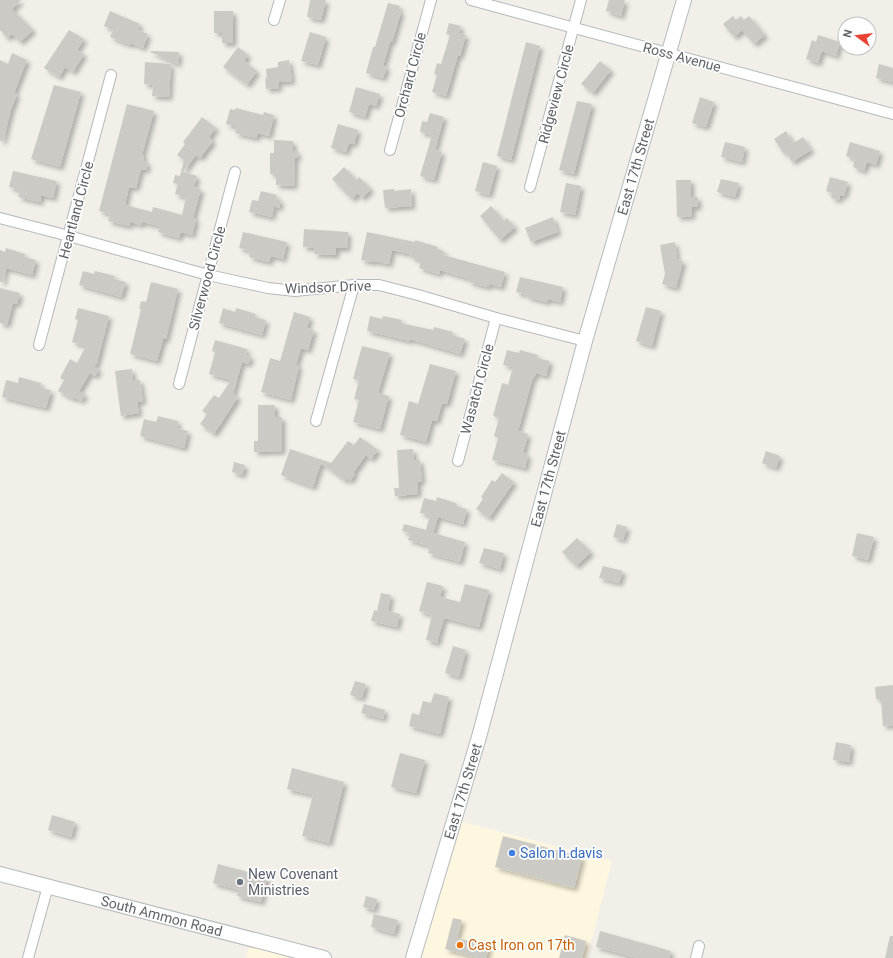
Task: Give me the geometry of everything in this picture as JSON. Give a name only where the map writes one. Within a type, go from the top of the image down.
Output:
[{"type":"main road","name":"East 17th Street","points":[[413,958],[481,730],[585,341],[684,0]]},
{"type":"main road","name":"South Ammon Road","points":[[0,874],[324,958]]},
{"type":"street","points":[[274,20],[280,0]]},
{"type":"street","name":"Orchard Circle","points":[[390,150],[431,0]]},
{"type":"street","name":"Ross Avenue","points":[[471,0],[893,114]]},
{"type":"street","name":"Ridgeview Circle","points":[[530,187],[581,0]]},
{"type":"street","name":"Heartland Circle","points":[[39,345],[111,75]]},
{"type":"street","name":"Silverwood Circle","points":[[179,384],[235,172]]},
{"type":"street","name":"Windsor Drive","points":[[0,218],[208,275],[268,288],[295,291],[354,285],[379,285],[585,341]]},
{"type":"street","points":[[316,421],[354,285]]},
{"type":"street","name":"Wasatch Circle","points":[[458,461],[496,318]]},
{"type":"street","points":[[28,958],[48,886]]},
{"type":"street","points":[[696,958],[699,946]]},
{"type":"shaded area","points":[[455,820],[612,861],[587,958],[413,958]]},
{"type":"shaded area","points":[[251,939],[324,958],[246,958]]},
{"type":"building","points":[[0,0],[21,0],[12,9],[33,30],[20,42],[12,34],[7,38],[0,30]]},
{"type":"building","points":[[310,0],[326,0],[321,20],[307,17]]},
{"type":"building","points":[[609,0],[625,0],[621,16],[606,11]]},
{"type":"building","points":[[388,3],[400,6],[398,11],[401,12],[383,66],[387,67],[383,78],[366,73]]},
{"type":"building","points":[[110,11],[140,24],[138,30],[148,34],[143,48],[131,43],[130,45],[110,37],[113,30],[104,26]]},
{"type":"building","points":[[214,11],[233,11],[233,43],[222,43],[222,33],[214,33]]},
{"type":"building","points":[[733,16],[736,20],[741,16],[744,20],[749,16],[765,35],[754,44],[742,30],[734,37],[723,24]]},
{"type":"building","points":[[449,23],[461,26],[459,33],[466,35],[460,56],[458,55],[446,96],[432,92],[437,75],[434,74],[437,63],[441,64],[450,35],[446,34]]},
{"type":"building","points":[[69,30],[84,39],[77,50],[84,54],[73,72],[65,67],[59,77],[44,68]]},
{"type":"building","points":[[310,32],[326,37],[318,65],[301,61]]},
{"type":"building","points":[[818,35],[837,41],[836,56],[822,51],[818,63],[806,59],[812,40],[816,42]]},
{"type":"building","points":[[526,42],[540,46],[511,160],[497,156]]},
{"type":"building","points":[[238,47],[248,55],[244,61],[257,71],[247,85],[223,67]]},
{"type":"building","points":[[150,52],[179,52],[178,64]]},
{"type":"building","points":[[12,53],[27,60],[14,93],[17,94],[3,141],[0,141],[0,60],[8,64]]},
{"type":"building","points":[[289,60],[292,81],[278,82],[279,88],[266,89],[266,69],[278,67],[278,62]]},
{"type":"building","points":[[600,61],[611,70],[593,93],[581,84]]},
{"type":"building","points":[[145,62],[171,64],[169,97],[152,96],[153,85],[144,84]]},
{"type":"building","points":[[879,64],[893,68],[893,82],[876,78]]},
{"type":"building","points":[[54,85],[81,92],[60,167],[31,159]]},
{"type":"building","points":[[356,87],[380,94],[376,106],[369,104],[365,117],[349,112]]},
{"type":"building","points":[[700,97],[714,102],[706,127],[692,123]]},
{"type":"building","points":[[577,101],[592,104],[574,174],[559,170]]},
{"type":"building","points":[[127,104],[154,111],[142,155],[144,155],[143,161],[148,163],[146,170],[141,169],[136,188],[129,187],[125,205],[152,212],[153,207],[182,215],[186,197],[175,194],[178,184],[173,183],[175,175],[180,176],[184,160],[177,155],[185,144],[183,142],[202,117],[216,128],[209,137],[213,141],[200,158],[196,155],[183,172],[197,176],[194,187],[201,189],[193,218],[196,219],[192,235],[181,232],[179,238],[158,232],[160,226],[142,222],[141,225],[130,222],[129,226],[108,221],[110,214],[99,211]]},
{"type":"building","points":[[236,108],[263,115],[264,112],[274,115],[269,136],[258,133],[256,138],[235,133],[237,127],[226,124],[230,109],[235,110]]},
{"type":"building","points":[[430,113],[444,117],[435,150],[442,152],[434,180],[420,176],[432,135],[420,132],[422,121],[427,122]]},
{"type":"building","points":[[338,124],[358,130],[354,144],[349,143],[346,152],[331,148]]},
{"type":"building","points":[[786,131],[793,143],[803,137],[811,150],[792,162],[786,152],[784,154],[774,139]]},
{"type":"building","points":[[274,140],[293,141],[293,151],[298,151],[297,158],[295,158],[294,186],[276,185],[276,174],[270,174],[270,153],[274,153]]},
{"type":"building","points":[[725,142],[745,147],[742,162],[721,157]]},
{"type":"building","points":[[850,142],[880,151],[876,165],[867,162],[864,171],[853,167],[855,159],[846,156]]},
{"type":"building","points":[[483,162],[497,166],[489,195],[475,191]]},
{"type":"building","points":[[344,167],[357,180],[359,177],[371,189],[362,198],[358,193],[352,199],[332,179]]},
{"type":"building","points":[[13,171],[57,181],[53,198],[41,195],[40,202],[18,197],[20,190],[9,187]]},
{"type":"building","points":[[830,177],[848,182],[844,196],[840,195],[839,200],[831,198],[832,193],[826,191]]},
{"type":"building","points":[[721,179],[739,183],[735,197],[717,192]]},
{"type":"building","points":[[676,180],[691,180],[691,197],[698,197],[698,207],[692,207],[692,216],[677,217]]},
{"type":"building","points":[[566,183],[581,186],[575,215],[560,212]]},
{"type":"building","points":[[394,189],[394,191],[411,189],[412,206],[385,208],[383,190]]},
{"type":"building","points":[[261,191],[277,195],[276,199],[281,200],[279,208],[274,206],[272,217],[249,212],[252,200],[258,201]]},
{"type":"building","points":[[491,206],[504,221],[507,218],[515,227],[500,240],[480,216]]},
{"type":"building","points":[[553,217],[558,232],[531,242],[525,228]]},
{"type":"building","points":[[304,229],[348,232],[347,248],[336,248],[336,255],[314,254],[315,248],[303,247]]},
{"type":"building","points":[[243,232],[287,242],[283,259],[271,256],[269,262],[249,257],[250,251],[239,248]]},
{"type":"building","points":[[367,232],[415,242],[415,240],[438,247],[437,249],[444,251],[443,255],[505,272],[501,287],[489,284],[488,287],[469,282],[470,279],[440,270],[439,274],[419,268],[421,260],[410,257],[411,254],[392,250],[389,264],[361,260]]},
{"type":"building","points":[[675,242],[677,259],[683,261],[676,288],[662,284],[665,274],[660,245]]},
{"type":"building","points":[[6,248],[25,254],[24,257],[36,260],[32,275],[6,268],[3,282],[0,282],[0,250],[5,252]]},
{"type":"building","points":[[83,271],[94,274],[95,271],[115,276],[114,279],[126,282],[121,297],[79,285]]},
{"type":"building","points":[[520,277],[563,287],[560,302],[548,299],[547,302],[527,297],[528,295],[516,292]]},
{"type":"building","points":[[151,282],[178,289],[166,339],[163,339],[157,361],[130,354],[141,309],[139,309],[141,301],[146,302]]},
{"type":"building","points":[[0,288],[20,293],[17,304],[13,303],[7,325],[0,323]]},
{"type":"building","points":[[646,307],[661,311],[652,346],[636,341]]},
{"type":"building","points":[[78,308],[109,316],[97,363],[94,367],[99,369],[95,376],[90,373],[79,391],[85,394],[81,401],[74,397],[73,399],[58,391],[64,380],[60,378],[70,359],[77,363],[86,346],[72,342],[78,320],[75,319]]},
{"type":"building","points":[[223,308],[235,312],[236,308],[256,314],[254,317],[266,320],[262,335],[219,323]]},
{"type":"building","points":[[294,312],[310,317],[307,328],[314,330],[308,350],[301,348],[296,365],[299,366],[291,400],[261,392],[270,358],[280,361]]},
{"type":"building","points":[[370,316],[382,319],[383,316],[402,320],[401,323],[433,330],[434,327],[453,332],[452,335],[465,339],[460,354],[410,339],[410,341],[367,331]]},
{"type":"building","points":[[215,340],[247,349],[246,355],[251,356],[248,364],[242,362],[233,394],[238,397],[214,434],[200,424],[207,414],[202,411],[214,395],[219,398],[231,380],[209,374],[215,352],[212,351]]},
{"type":"building","points":[[362,346],[390,353],[378,393],[389,396],[380,429],[353,422],[359,400],[354,399],[359,380],[353,379]]},
{"type":"building","points":[[507,350],[519,353],[520,350],[538,355],[537,358],[550,361],[546,376],[536,373],[534,378],[533,377],[518,431],[528,434],[523,453],[528,455],[525,468],[492,460],[498,438],[494,436],[499,418],[493,416],[502,383],[508,385],[513,367],[503,365]]},
{"type":"building","points":[[430,364],[456,371],[447,404],[442,403],[437,421],[432,420],[426,442],[400,435],[409,401],[418,404]]},
{"type":"building","points":[[132,369],[133,380],[140,380],[143,401],[137,402],[139,413],[121,416],[115,371]]},
{"type":"building","points":[[19,377],[41,383],[40,388],[51,390],[46,408],[2,397],[6,380],[18,383]]},
{"type":"building","points":[[258,405],[275,405],[275,417],[282,417],[282,451],[254,452],[254,441],[258,441]]},
{"type":"building","points":[[158,416],[178,421],[177,428],[188,431],[184,448],[140,436],[144,419],[156,422]]},
{"type":"building","points":[[360,437],[378,450],[371,459],[366,455],[353,473],[355,474],[350,481],[347,478],[345,481],[321,463],[313,487],[281,475],[290,449],[331,463],[348,441],[354,445]]},
{"type":"building","points":[[413,449],[414,460],[420,460],[422,481],[418,482],[418,494],[395,496],[394,488],[399,488],[397,450]]},
{"type":"building","points":[[766,451],[780,456],[776,468],[762,463]]},
{"type":"building","points":[[234,462],[245,465],[242,475],[232,472]]},
{"type":"building","points":[[502,473],[514,482],[489,518],[476,509],[483,499],[481,497],[492,480],[495,482]]},
{"type":"building","points":[[437,497],[456,503],[456,506],[467,509],[463,524],[438,517],[433,533],[465,542],[460,562],[428,553],[430,546],[408,540],[410,533],[402,531],[404,524],[426,530],[430,515],[420,513],[424,498],[436,501]]},
{"type":"building","points":[[617,524],[627,527],[623,540],[613,537]]},
{"type":"building","points":[[857,533],[874,537],[868,560],[852,556]]},
{"type":"building","points":[[577,538],[591,552],[576,566],[562,552]]},
{"type":"building","points":[[484,548],[504,553],[500,569],[479,563]]},
{"type":"building","points":[[603,566],[623,571],[619,583],[599,578]]},
{"type":"building","points":[[427,582],[443,586],[440,597],[460,602],[465,584],[489,590],[479,627],[444,618],[437,643],[426,640],[432,615],[419,611]]},
{"type":"building","points":[[381,593],[391,595],[388,611],[400,614],[397,627],[371,621],[374,610],[377,611]]},
{"type":"building","points":[[453,646],[466,650],[459,677],[445,673]]},
{"type":"building","points":[[355,681],[366,684],[362,698],[350,695]]},
{"type":"building","points":[[893,685],[893,725],[883,726],[881,699],[876,699],[875,687]]},
{"type":"building","points":[[434,693],[449,697],[440,734],[409,726],[412,713],[419,715],[423,701],[431,703]]},
{"type":"building","points":[[364,704],[385,710],[383,719],[361,713]]},
{"type":"building","points":[[836,742],[851,745],[849,762],[833,760]]},
{"type":"building","points":[[400,753],[425,760],[416,793],[391,787]]},
{"type":"building","points":[[292,768],[344,782],[329,843],[302,836],[313,795],[287,789]]},
{"type":"building","points":[[52,815],[75,822],[71,837],[48,830]]},
{"type":"building","points":[[503,836],[582,857],[574,888],[495,867]]},
{"type":"building","points":[[218,864],[267,877],[261,902],[237,896],[239,890],[213,883]]},
{"type":"building","points":[[366,896],[377,899],[374,910],[363,907]]},
{"type":"building","points":[[374,914],[398,920],[394,934],[371,927]]},
{"type":"building","points":[[453,918],[462,920],[457,938],[489,946],[486,958],[478,958],[445,949]]},
{"type":"building","points":[[600,931],[671,951],[669,958],[634,958],[596,947]]},
{"type":"building","points":[[565,935],[586,941],[582,958],[559,958]]},
{"type":"building","points":[[890,936],[893,936],[893,958],[885,958]]},
{"type":"place","name":"Salon h.davis","points":[[512,853]]},
{"type":"place","name":"New Covenant Ministries","points":[[240,882]]},
{"type":"place","name":"Cast Iron on 17th","points":[[460,945]]}]
